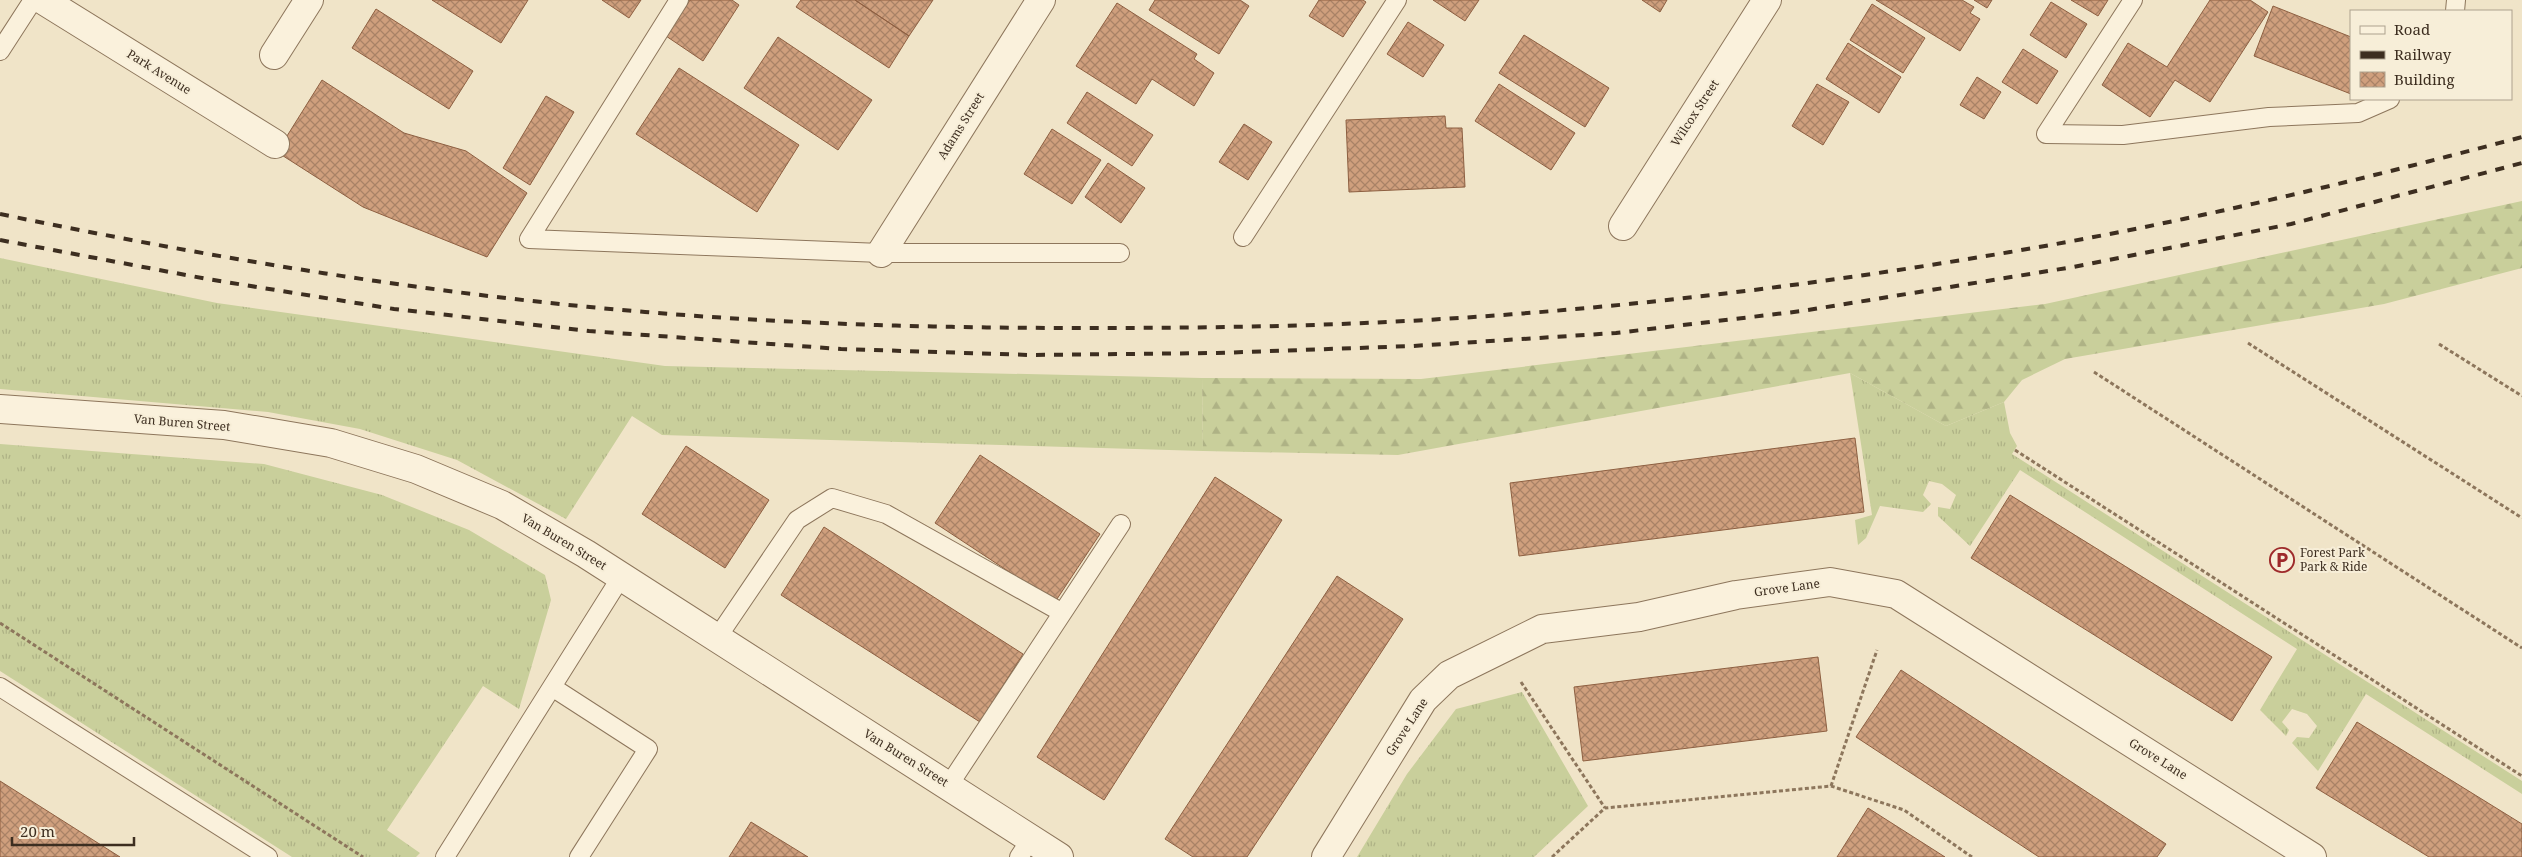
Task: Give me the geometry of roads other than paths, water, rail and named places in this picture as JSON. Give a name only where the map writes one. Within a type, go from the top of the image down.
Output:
[{"type":"street","name":"Park Avenue","points":[[43,0],[276,144]]},
{"type":"street","points":[[274,55],[309,0]]},
{"type":"street","name":"Adams Street","points":[[881,253],[1041,0]]},
{"type":"street","name":"Wilcox Street","points":[[1623,226],[1767,0]]},
{"type":"street","name":"Van Buren Street","points":[[0,409],[224,425],[331,443],[416,469],[502,505],[621,577],[949,785],[1025,848],[1059,857]]},
{"type":"street","name":"Grove Lane","points":[[1326,857],[1423,700],[1449,675],[1542,629],[1639,617],[1736,595],[1830,582],[1896,594],[2312,857]]},
{"type":"lane","points":[[0,51],[33,0]]},
{"type":"lane","points":[[679,0],[529,239],[881,253],[1120,253]]},
{"type":"lane","points":[[1243,237],[1397,0]]},
{"type":"lane","points":[[2133,0],[2046,134],[2123,135],[2269,117],[2358,113],[2388,100]]},
{"type":"lane","points":[[717,638],[796,520],[832,498],[886,514],[1061,612]]},
{"type":"lane","points":[[949,785],[1061,612],[1121,524]]},
{"type":"lane","points":[[445,857],[621,577]]},
{"type":"lane","points":[[0,687],[268,857]]},
{"type":"lane","points":[[552,687],[648,749],[579,857]]},
{"type":"railway","points":[[0,214],[240,260],[321,273],[483,295],[645,312],[808,322],[971,327],[1157,328],[1310,325],[1465,318],[1622,305],[1778,287],[1933,265],[2075,241],[2203,215],[2331,186],[2522,137]]},
{"type":"railway","points":[[0,240],[207,279],[394,309],[589,331],[841,349],[1030,355],[1217,353],[1413,346],[1616,333],[1802,311],[2073,267],[2291,224],[2522,163]]},
{"type":"place","name":"Forest Park Park & Ride","points":[[2282,560]]}]
